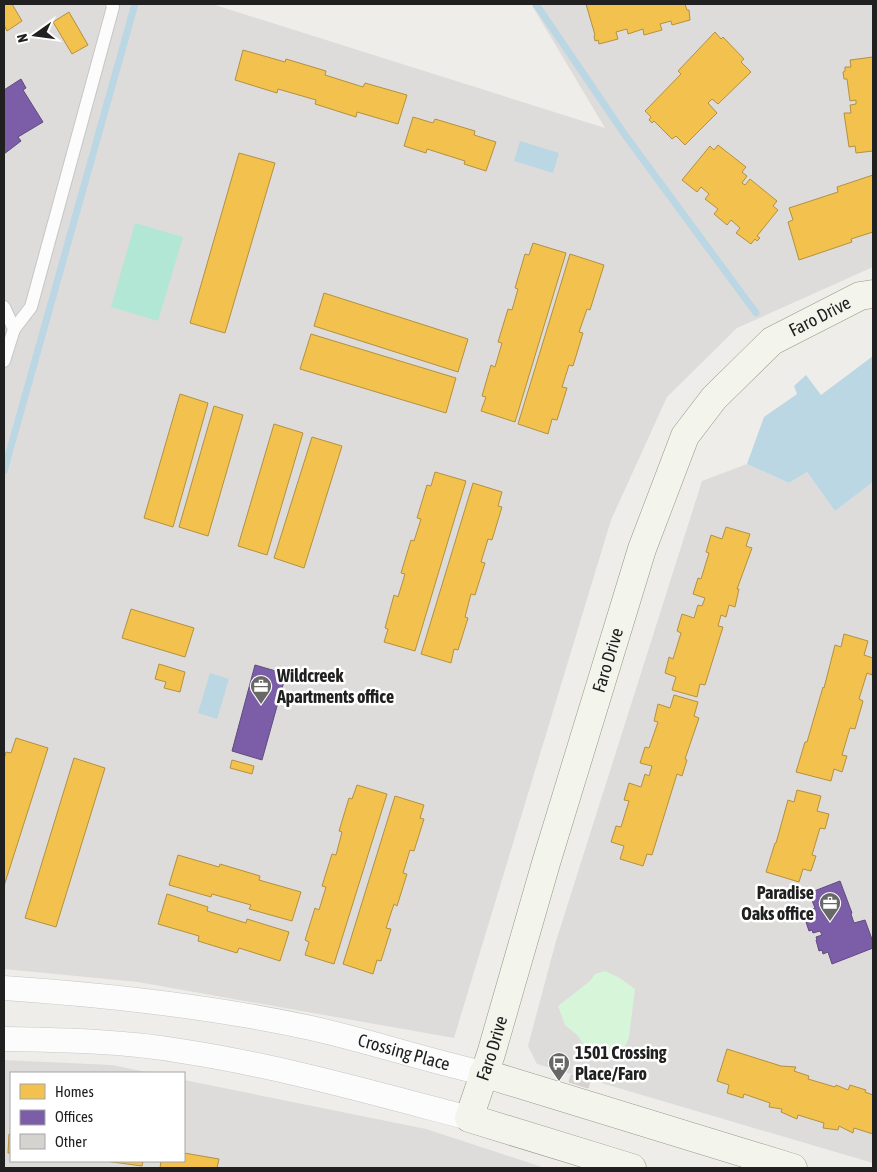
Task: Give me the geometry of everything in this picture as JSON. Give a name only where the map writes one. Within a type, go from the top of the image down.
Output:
[{"type":"street","name":"Faro Drive","points":[[469,1118],[642,549],[685,436],[714,398],[772,341],[860,296],[873,294]]},
{"type":"street","name":"Crossing Place","points":[[4,988],[82,993],[184,1005],[312,1028],[483,1073],[793,1168]]},
{"type":"street","points":[[4,1038],[79,1040],[181,1050],[315,1077],[469,1118],[632,1168]]},
{"type":"lane","points":[[4,361],[14,329],[31,307],[113,7],[112,4]]},
{"type":"lane","points":[[4,307],[14,329]]},
{"type":"shaded area","points":[[4,4],[212,4],[605,128],[531,4],[873,4],[873,267],[737,328],[667,397],[611,520],[454,1038],[138,982],[4,969]]},
{"type":"shaded area","points":[[747,464],[789,483],[807,472],[835,511],[873,482],[873,1163],[537,1064],[528,1046],[556,941],[702,481]]},
{"type":"shaded area","points":[[4,1060],[112,1065],[146,1072],[10,1072],[10,1162],[185,1162],[185,1080],[426,1129],[545,1168],[4,1168]]},
{"type":"green space","points":[[135,223],[183,237],[158,321],[111,307]]},
{"type":"green space","points":[[605,971],[620,978],[635,989],[629,1037],[626,1045],[609,1054],[595,1055],[565,1025],[558,1006],[590,981],[595,974]]},
{"type":"water","points":[[520,141],[559,153],[553,173],[514,161]]},
{"type":"water","points":[[873,356],[873,482],[835,511],[807,472],[789,483],[747,464],[764,417],[797,394],[794,386],[806,375],[821,395]]},
{"type":"water","points":[[210,673],[229,679],[217,719],[198,713]]},
{"type":"building: Homes","points":[[4,4],[12,4],[22,21],[7,31],[4,25]]},
{"type":"building: Homes","points":[[586,4],[685,4],[687,10],[689,10],[690,20],[672,25],[671,21],[660,24],[662,30],[644,35],[643,29],[628,34],[627,29],[616,32],[618,39],[599,44],[598,40],[595,41]]},
{"type":"building: Homes","points":[[69,12],[88,45],[72,54],[53,22]]},
{"type":"building: Homes","points":[[715,32],[721,39],[723,37],[744,59],[741,62],[751,72],[718,104],[712,99],[708,103],[717,113],[685,145],[676,136],[672,139],[654,121],[652,123],[649,120],[651,117],[645,111],[681,74],[678,71]]},
{"type":"building: Homes","points":[[243,50],[285,62],[286,59],[326,71],[325,75],[363,87],[365,83],[407,95],[398,124],[357,112],[356,117],[315,104],[316,100],[278,89],[277,93],[235,80]]},
{"type":"building: Homes","points":[[873,57],[873,151],[856,153],[855,146],[849,147],[844,113],[851,113],[850,105],[856,104],[856,100],[850,101],[847,79],[844,79],[843,72],[845,67],[851,67],[850,60]]},
{"type":"building: Homes","points":[[413,117],[433,123],[435,119],[475,131],[474,135],[496,142],[486,171],[464,164],[465,161],[427,149],[426,153],[404,146]]},
{"type":"building: Homes","points":[[718,145],[746,167],[742,172],[747,176],[742,183],[745,185],[750,179],[777,201],[773,206],[778,210],[757,236],[760,238],[757,241],[755,239],[751,244],[736,233],[740,228],[731,220],[727,225],[714,214],[718,209],[705,199],[709,194],[701,187],[697,192],[682,180],[710,146],[714,150]]},
{"type":"building: Homes","points":[[239,153],[275,163],[225,333],[190,323]]},
{"type":"building: Homes","points":[[873,175],[873,232],[851,239],[852,242],[799,260],[788,222],[793,220],[789,208],[838,192],[837,187]]},
{"type":"building: Homes","points":[[533,243],[566,253],[515,422],[481,411],[486,397],[482,396],[491,365],[495,367],[502,343],[498,342],[508,309],[512,310],[518,289],[515,288],[525,254],[529,255]]},
{"type":"building: Homes","points":[[570,254],[604,265],[590,310],[587,309],[579,332],[583,333],[573,366],[569,365],[562,387],[567,388],[557,420],[552,419],[548,434],[518,424]]},
{"type":"building: Homes","points":[[324,293],[468,339],[458,372],[314,326]]},
{"type":"building: Homes","points":[[311,334],[456,378],[446,413],[300,369]]},
{"type":"building: Homes","points":[[180,394],[208,403],[173,527],[144,518]]},
{"type":"building: Homes","points":[[214,406],[243,415],[208,536],[179,527]]},
{"type":"building: Homes","points":[[274,424],[303,433],[267,555],[238,546]]},
{"type":"building: Homes","points":[[312,437],[342,446],[304,568],[274,558]]},
{"type":"building: Homes","points":[[435,472],[466,481],[415,651],[384,642],[388,629],[385,628],[394,595],[398,597],[405,574],[401,573],[411,540],[414,541],[421,519],[417,518],[427,485],[431,486]]},
{"type":"building: Homes","points":[[473,483],[502,492],[498,506],[502,507],[492,540],[488,539],[481,562],[485,563],[475,595],[471,594],[465,617],[468,618],[458,650],[454,649],[451,663],[421,654]]},
{"type":"building: Homes","points":[[726,527],[750,534],[746,546],[752,548],[737,589],[739,589],[735,607],[729,605],[726,617],[721,615],[718,626],[723,627],[705,685],[700,684],[697,697],[672,690],[676,677],[665,673],[669,657],[673,659],[681,633],[677,631],[682,614],[694,618],[698,605],[702,606],[705,598],[693,594],[698,578],[701,579],[709,553],[706,552],[711,535],[722,539]]},
{"type":"building: Homes","points":[[131,609],[194,628],[185,657],[122,638]]},
{"type":"building: Homes","points":[[844,634],[868,641],[864,655],[873,658],[873,669],[872,675],[867,673],[859,699],[863,701],[855,729],[850,728],[842,755],[847,756],[842,772],[834,769],[831,781],[796,772],[824,688],[835,645],[841,647]]},
{"type":"building: Homes","points":[[159,664],[185,672],[180,692],[164,688],[166,682],[155,679]]},
{"type":"building: Homes","points":[[674,695],[698,702],[694,716],[699,718],[685,759],[687,760],[682,776],[677,774],[652,855],[647,854],[643,866],[620,859],[624,846],[611,842],[616,826],[621,827],[629,801],[624,800],[629,783],[641,787],[645,774],[649,776],[652,766],[640,763],[645,747],[649,748],[658,722],[654,721],[658,704],[670,708]]},
{"type":"building: Homes","points":[[16,738],[48,748],[4,886],[4,759],[6,752],[11,753]]},
{"type":"building: Homes","points":[[74,758],[105,768],[56,927],[25,918]]},
{"type":"building: Homes","points":[[232,760],[254,766],[252,774],[230,768]]},
{"type":"building: Homes","points":[[357,785],[387,794],[334,964],[305,955],[309,942],[305,940],[315,908],[319,910],[326,887],[322,886],[332,854],[336,855],[342,832],[339,831],[349,798],[352,799]]},
{"type":"building: Homes","points":[[797,790],[821,796],[817,811],[829,814],[825,829],[820,828],[812,855],[816,856],[811,871],[803,869],[799,882],[766,872],[788,800],[794,802]]},
{"type":"building: Homes","points":[[395,796],[424,805],[420,818],[424,819],[414,851],[410,850],[403,873],[407,874],[397,906],[394,904],[386,928],[391,929],[381,961],[377,960],[373,974],[343,964]]},
{"type":"building: Homes","points":[[178,855],[219,867],[220,864],[260,876],[259,880],[301,892],[292,921],[249,909],[251,905],[212,894],[211,897],[169,885]]},
{"type":"building: Homes","points":[[167,894],[208,907],[207,911],[246,923],[247,919],[289,932],[280,961],[239,948],[237,953],[198,941],[199,936],[158,924]]},
{"type":"building: Homes","points":[[727,1049],[781,1066],[796,1067],[794,1071],[809,1076],[808,1079],[835,1087],[836,1085],[848,1090],[850,1085],[866,1090],[865,1092],[873,1095],[873,1134],[854,1128],[853,1133],[839,1126],[838,1130],[823,1128],[824,1123],[798,1115],[797,1119],[781,1112],[782,1109],[769,1107],[770,1103],[744,1094],[743,1098],[727,1093],[729,1085],[717,1081]]},
{"type":"building: Homes","points":[[9,1134],[10,1134],[10,1153],[8,1153]]},
{"type":"building: Homes","points":[[185,1153],[219,1159],[217,1168],[160,1168],[161,1162],[185,1162]]},
{"type":"building: Homes","points":[[112,1162],[143,1162],[142,1166]]},
{"type":"building: Offices","points":[[21,79],[26,88],[23,90],[43,122],[18,137],[21,141],[4,154],[4,90]]},
{"type":"building: Offices","name":"Wildcreek Apartments office","points":[[255,665],[286,674],[262,760],[232,751]]},
{"type":"building: Offices","name":"Paradise Oaks office","points":[[840,881],[854,923],[865,920],[873,942],[873,948],[832,964],[828,952],[823,954],[822,950],[819,951],[816,937],[822,935],[820,931],[813,933],[812,930],[809,931],[805,912],[815,908],[809,893]]},
{"type":"building: Other","points":[[571,1075],[590,1081],[588,1088],[569,1082]]},
{"type":"waterway","points":[[4,471],[135,4]]},
{"type":"waterway","points":[[536,4],[625,135],[756,313]]},
{"type":"place","name":"Wildcreek Apartments office","points":[[261,705]]},
{"type":"place","name":"Paradise Oaks office","points":[[830,922]]},
{"type":"place","name":"1501 Crossing Place/Faro","points":[[559,1082]]}]
